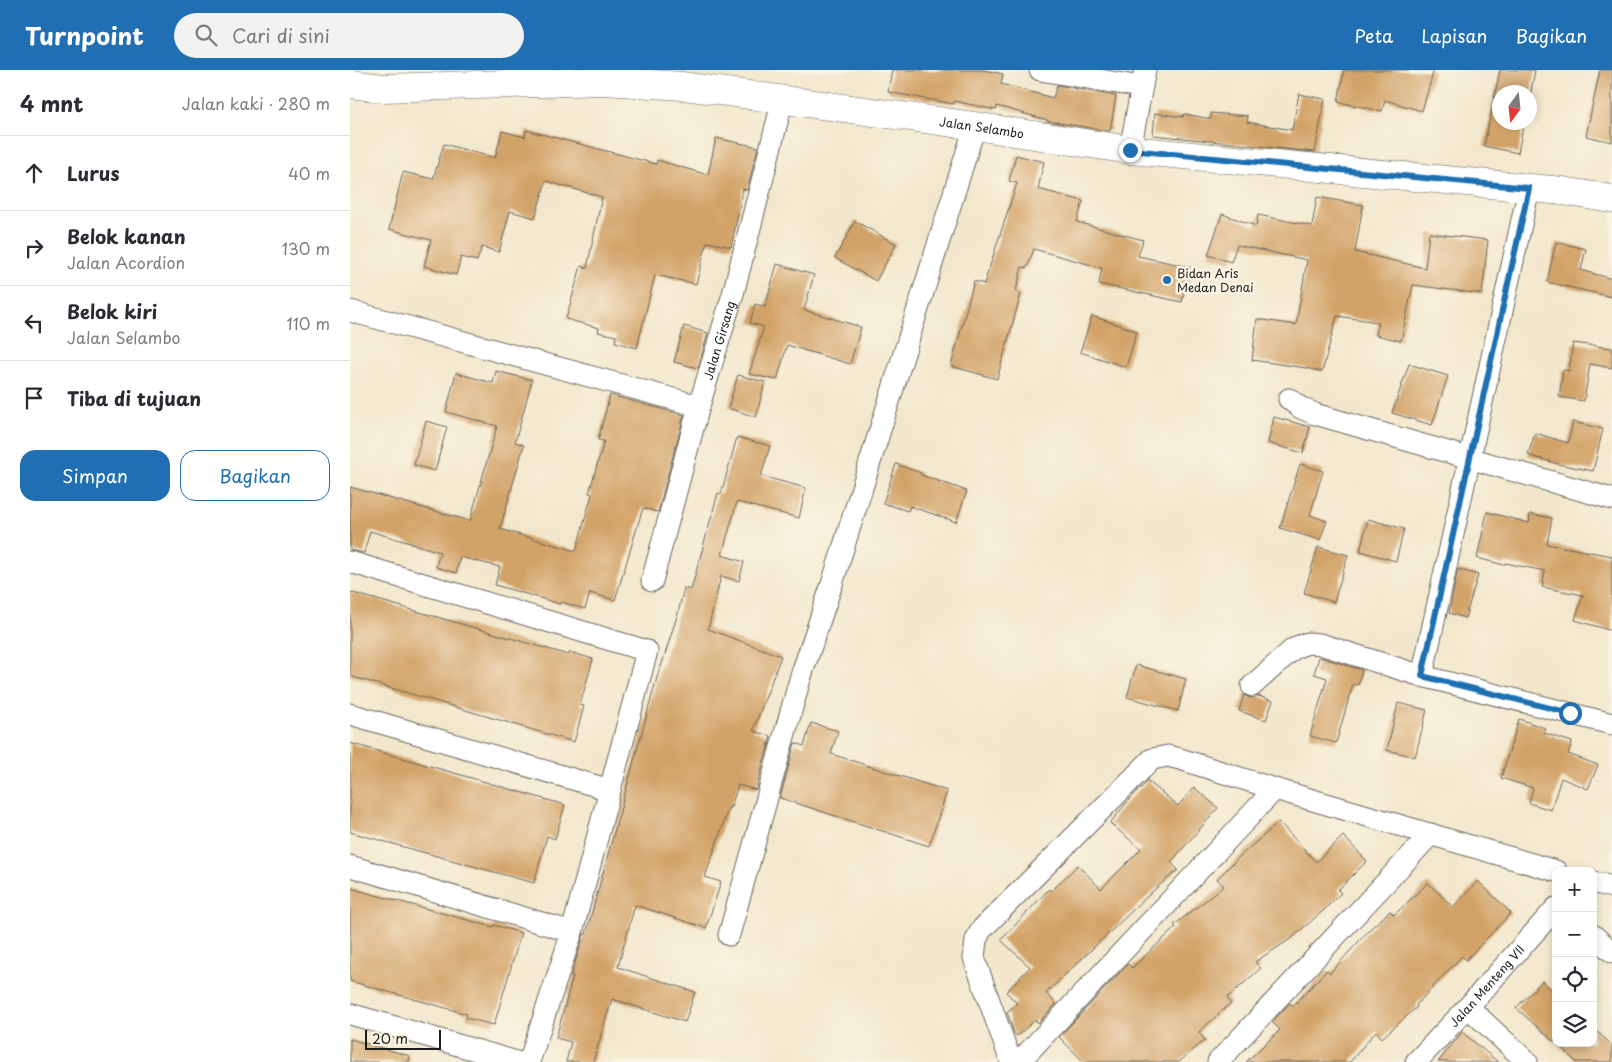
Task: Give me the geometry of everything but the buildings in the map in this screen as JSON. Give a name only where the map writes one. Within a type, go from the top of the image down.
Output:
[{"type":"street","points":[[1040,70],[1143,79],[1130,150]]},
{"type":"street","name":"Jalan Selambo","points":[[350,84],[382,88],[683,78],[783,99],[1130,150],[1529,188],[1612,199]]},
{"type":"street","name":"Jalan Girsang","points":[[652,581],[699,406],[733,294],[783,99]]},
{"type":"street","points":[[729,935],[800,679],[835,575],[975,126]]},
{"type":"street","points":[[1422,676],[1529,188]]},
{"type":"street","points":[[350,311],[699,406]]},
{"type":"street","points":[[1288,399],[1301,408],[1315,414],[1612,499]]},
{"type":"street","points":[[350,562],[647,651],[572,932],[529,1062]]},
{"type":"street","points":[[1252,686],[1292,650],[1308,643],[1320,644],[1422,676],[1612,724]]},
{"type":"street","points":[[350,714],[610,790]]},
{"type":"street","points":[[1011,1062],[974,958],[976,940],[981,930],[1152,758],[1168,756],[1552,871]]},
{"type":"street","points":[[1019,1062],[1275,789]]},
{"type":"street","points":[[1218,1062],[1432,834]]},
{"type":"street","points":[[350,866],[572,932]]},
{"type":"street","points":[[1597,883],[1612,887]]},
{"type":"street","name":"Jalan Menteng VII","points":[[1416,1062],[1552,912]]},
{"type":"street","points":[[1597,939],[1612,952]]},
{"type":"street","points":[[1468,1007],[1527,1062]]},
{"type":"street","points":[[350,1014],[517,1062]]},
{"type":"place","name":"Bidan Aris Medan Denai","points":[[1167,280]]},
{"type":"route","points":[[1130,150],[1529,188],[1422,676],[1570,713]]}]
